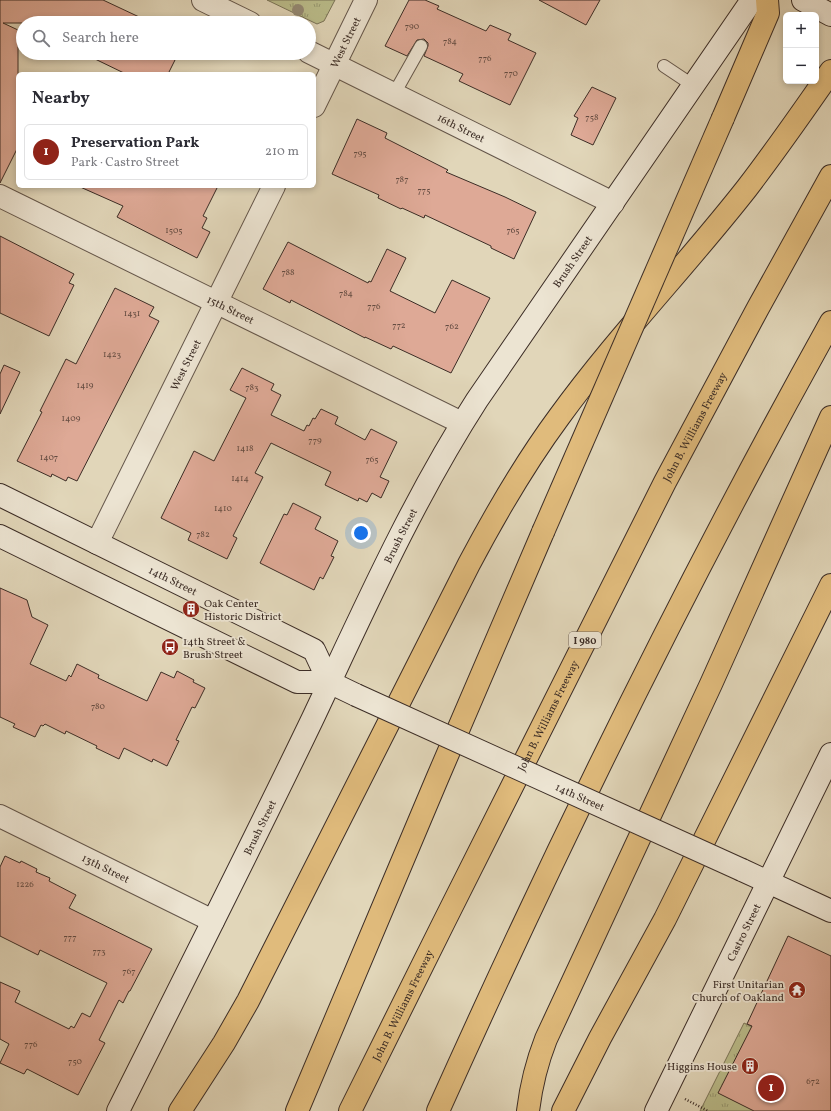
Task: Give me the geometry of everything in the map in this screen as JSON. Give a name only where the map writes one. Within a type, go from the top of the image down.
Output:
[{"type":"highway","points":[[297,1111],[437,779],[768,13],[767,0]]},
{"type":"highway","points":[[180,1111],[224,1043],[248,1001],[458,586],[493,520],[528,461],[590,376],[747,188],[831,71]]},
{"type":"highway","name":"John B. Williams Freeway","points":[[350,1111],[454,900],[662,489],[758,308],[831,176]]},
{"type":"highway","points":[[438,1111],[518,934],[583,800],[690,587],[831,322]]},
{"type":"highway","points":[[528,1111],[537,1066],[546,1039],[711,684],[831,417]]},
{"type":"highway","points":[[563,1111],[596,1045],[662,925],[831,585]]},
{"type":"street","points":[[203,0],[236,16]]},
{"type":"street","name":"West Street","points":[[316,102],[366,0]]},
{"type":"street","name":"Brush Street","points":[[118,1111],[427,483],[462,423],[752,0]]},
{"type":"street","name":"16th Street","points":[[316,56],[613,203]]},
{"type":"street","name":"West Street","points":[[96,543],[273,188]]},
{"type":"street","name":"15th Street","points":[[0,196],[462,423]]},
{"type":"street","name":"14th Street","points":[[0,495],[314,650],[329,682]]},
{"type":"street","name":"14th Street","points":[[0,536],[297,682],[329,682],[769,882],[831,912]]},
{"type":"street","name":"Castro Street","points":[[656,1111],[831,754]]},
{"type":"street","name":"13th Street","points":[[0,816],[213,920]]},
{"type":"lane","points":[[394,94],[421,46]]},
{"type":"lane","points":[[664,66],[694,86]]},
{"type":"green space","points":[[267,0],[335,0],[324,21],[317,24],[316,16],[300,16]]},
{"type":"green space","points":[[744,1023],[831,1065],[831,1111],[700,1111]]},
{"type":"building","points":[[0,0],[103,0],[137,16],[16,16],[16,23],[3,23],[16,29],[16,60],[18,60],[18,72],[16,72],[16,151],[0,183]]},
{"type":"building","points":[[409,0],[425,0],[439,6],[437,9],[486,31],[490,25],[511,34],[508,40],[536,53],[510,105],[459,81],[463,74],[424,56],[428,43],[424,39],[417,40],[407,56],[385,46]]},
{"type":"building","points":[[539,0],[600,0],[586,25]]},
{"type":"building","points":[[97,60],[175,60],[169,72],[122,72]]},
{"type":"building","points":[[592,87],[616,98],[593,145],[571,135],[578,118],[574,116]]},
{"type":"building","points":[[357,119],[387,133],[385,138],[448,170],[446,172],[536,212],[514,259],[491,248],[491,246],[425,215],[424,218],[402,208],[401,209],[378,198],[379,195],[332,174]]},
{"type":"building","points":[[82,188],[217,188],[203,216],[207,218],[202,228],[210,232],[197,258],[117,217],[123,206]]},
{"type":"building","points":[[0,236],[74,274],[69,283],[74,285],[49,336],[0,313]]},
{"type":"building","points":[[288,242],[368,283],[369,281],[371,282],[387,249],[406,258],[390,291],[435,313],[452,280],[490,298],[451,373],[393,346],[391,349],[365,338],[291,300],[290,303],[263,289]]},
{"type":"building","points":[[115,288],[154,307],[149,316],[159,321],[77,481],[68,477],[66,481],[52,474],[51,477],[17,461],[42,412],[40,411],[66,359],[76,364]]},
{"type":"building","points":[[4,365],[20,372],[0,414],[0,374]]},
{"type":"building","points":[[242,368],[274,384],[271,390],[281,395],[271,415],[304,431],[307,425],[309,426],[313,418],[315,419],[321,409],[338,417],[335,424],[365,440],[371,429],[397,442],[380,477],[389,481],[381,498],[372,493],[367,502],[359,498],[358,501],[325,485],[331,472],[271,443],[255,473],[263,477],[233,536],[237,538],[227,559],[188,540],[191,533],[161,518],[194,451],[214,461],[246,398],[230,390]]},
{"type":"building","points":[[293,503],[321,517],[315,529],[338,541],[331,556],[334,557],[323,579],[320,577],[314,590],[260,563],[284,514],[287,515]]},
{"type":"building","points":[[0,588],[27,600],[32,617],[48,625],[30,664],[66,681],[69,675],[71,677],[77,664],[99,675],[98,678],[147,701],[161,672],[174,678],[177,671],[205,688],[195,708],[192,707],[176,740],[179,741],[167,766],[153,759],[152,762],[124,748],[119,759],[96,748],[97,746],[66,731],[65,734],[45,724],[43,726],[41,725],[35,737],[13,727],[15,724],[0,717]]},
{"type":"building","points":[[5,856],[20,863],[21,861],[37,869],[36,872],[50,878],[49,881],[76,895],[69,908],[152,949],[123,1003],[119,1000],[99,1040],[105,1043],[78,1095],[27,1069],[24,1074],[0,1063],[9,1044],[0,1039],[0,982],[20,991],[15,1002],[69,1029],[71,1026],[74,1028],[82,1013],[90,1017],[107,983],[40,950],[38,955],[0,936],[0,867]]},
{"type":"building","points":[[788,936],[831,956],[831,1111],[754,1111],[718,1093],[752,1026],[747,1024]]},
{"type":"place","name":"Oak Center Historic District","points":[[191,609]]},
{"type":"place","name":"14th Street & Brush Street","points":[[170,647]]},
{"type":"place","name":"First Unitarian Church of Oakland","points":[[797,990]]},
{"type":"place","name":"Higgins House","points":[[750,1066]]},
{"type":"place","name":"Preservation Park","points":[[771,1088]]}]
